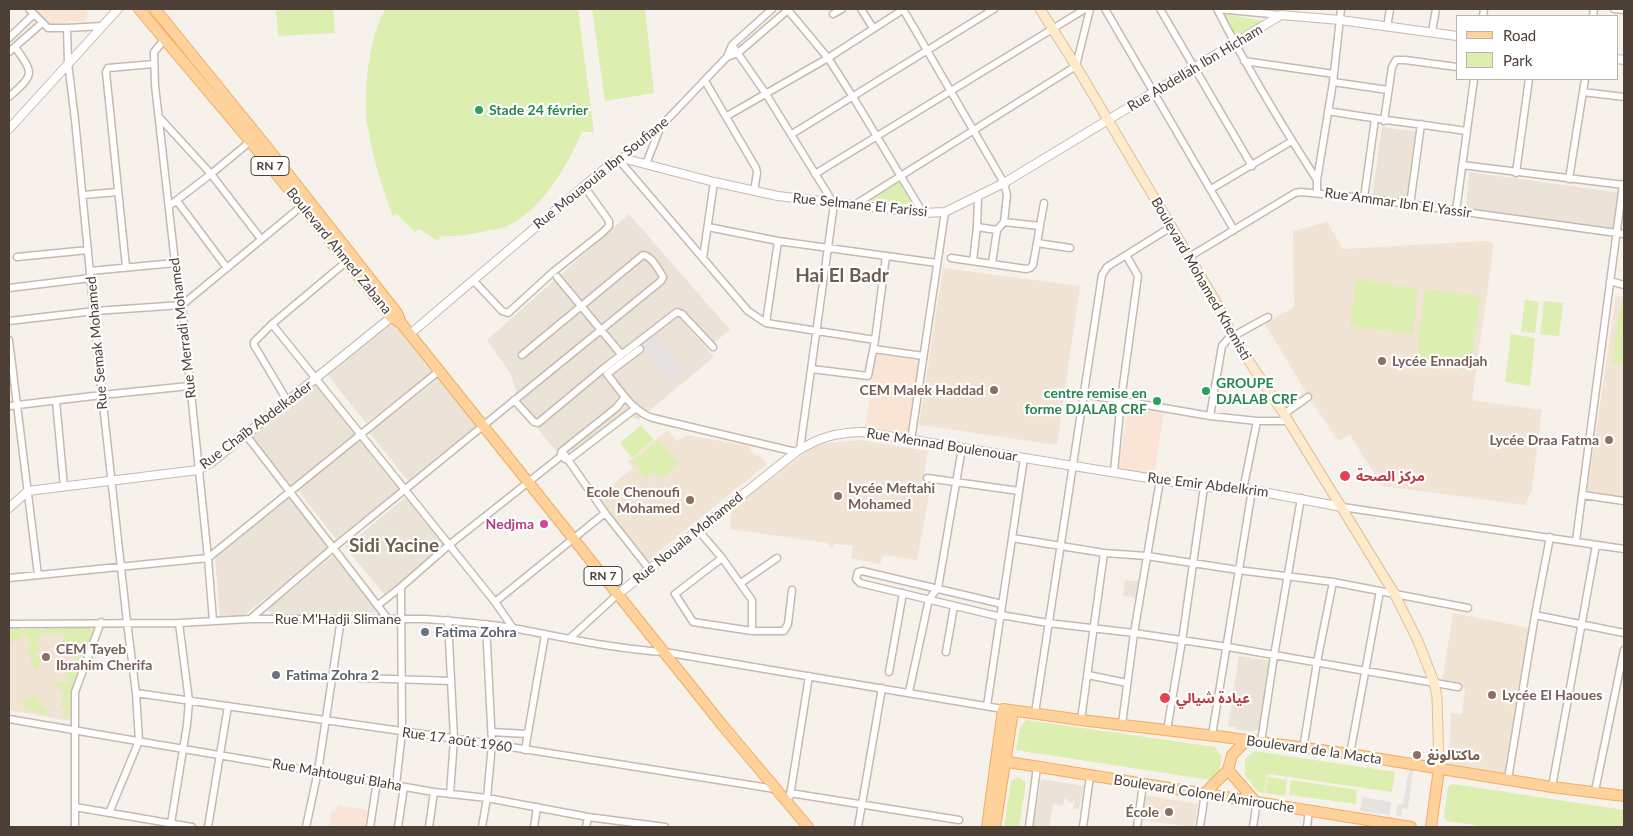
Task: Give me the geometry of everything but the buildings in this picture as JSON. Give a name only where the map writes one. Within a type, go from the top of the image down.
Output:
[{"type":"main road","name":"Boulevard Ahmed Zabana","points":[[139,9],[164,40],[254,138]]},
{"type":"main road","name":"Boulevard Ahmed Zabana","points":[[155,9],[396,318]]},
{"type":"main road","points":[[146,18],[155,9]]},
{"type":"main road","name":"Boulevard Mohamed Khemisti","points":[[1040,9],[1076,66],[1216,302],[1233,337],[1286,417],[1394,593],[1421,647],[1434,682],[1438,720],[1439,769]]},
{"type":"main road","points":[[182,60],[190,53]]},
{"type":"main road","name":"Boulevard Ahmed Zabana","points":[[305,203],[346,262],[396,318]]},
{"type":"main road","name":"RN 7","points":[[396,318],[722,726],[777,790],[789,798],[808,827]]},
{"type":"main road","points":[[995,827],[1008,710]]},
{"type":"main road","name":"Boulevard de la Macta","points":[[1008,710],[1350,754],[1552,787],[1624,796]]},
{"type":"main road","points":[[1224,737],[1232,755]]},
{"type":"main road","points":[[1205,793],[1228,770],[1232,755],[1247,740]]},
{"type":"main road","points":[[987,827],[1001,761]]},
{"type":"main road","name":"Boulevard Colonel Amirouche","points":[[1001,761],[1256,801],[1371,823],[1411,827]]},
{"type":"main road","points":[[1431,827],[1439,769]]},
{"type":"main road","points":[[1228,770],[1256,801]]},
{"type":"street","points":[[9,128],[118,9]]},
{"type":"street","points":[[727,57],[732,45],[772,9]]},
{"type":"street","points":[[788,9],[828,58],[923,213]]},
{"type":"street","name":"Rue Mouaouia Ibn Soufiane","points":[[410,334],[584,186],[613,162],[621,159],[662,125],[727,57],[738,53],[788,9]]},
{"type":"street","points":[[833,14],[842,9]]},
{"type":"street","points":[[861,9],[873,28]]},
{"type":"street","points":[[726,116],[828,58],[903,9],[1004,183],[1007,195],[1004,222],[997,230],[992,263]]},
{"type":"street","points":[[792,134],[994,9]]},
{"type":"street","points":[[815,174],[1085,9]]},
{"type":"street","points":[[856,204],[1076,66],[1090,9]]},
{"type":"street","points":[[1105,9],[1234,230]]},
{"type":"street","points":[[1160,9],[1252,166]]},
{"type":"street","points":[[1317,180],[1244,61],[1217,9],[1262,11],[1281,15],[1340,20],[1456,36]]},
{"type":"street","points":[[1317,192],[1317,180],[1333,82],[1341,9]]},
{"type":"street","points":[[1387,27],[1390,9]]},
{"type":"street","points":[[1432,32],[1436,9]]},
{"type":"street","points":[[1614,9],[1624,10]]},
{"type":"street","points":[[9,38],[32,11],[42,23],[50,28],[102,26]]},
{"type":"street","name":"Rue Abdellah Ibn Hicham","points":[[1108,120],[1281,15]]},
{"type":"street","points":[[9,52],[42,23]]},
{"type":"street","name":"Rue Semak Mohamed","points":[[67,28],[68,64],[95,311],[102,395],[136,693],[139,741]]},
{"type":"street","name":"Rue Merradi Mohamed","points":[[164,40],[155,50],[154,64],[175,263],[182,305],[213,621]]},
{"type":"street","points":[[616,408],[633,410],[653,418],[798,450],[812,369],[834,204],[792,134],[732,45]]},
{"type":"street","points":[[9,97],[27,79],[30,71],[29,66],[14,47]]},
{"type":"street","points":[[1384,121],[1393,64],[1398,60],[1456,67]]},
{"type":"street","points":[[1244,61],[1334,74]]},
{"type":"street","points":[[126,267],[105,75],[108,68],[154,64]]},
{"type":"street","points":[[1456,211],[1474,80]]},
{"type":"street","points":[[1516,173],[1529,80]]},
{"type":"street","points":[[1569,179],[1585,80]]},
{"type":"street","points":[[705,81],[757,170],[754,191]]},
{"type":"street","points":[[1333,82],[1388,90]]},
{"type":"street","points":[[1583,92],[1624,98]]},
{"type":"street","points":[[1328,111],[1375,120],[1421,124],[1466,131]]},
{"type":"street","points":[[159,117],[211,174],[261,239]]},
{"type":"street","name":"Rue Selmane El Farissi","points":[[621,159],[754,191],[834,204],[856,204],[923,213],[945,212],[1004,183],[1108,120]]},
{"type":"street","points":[[1364,198],[1375,120]]},
{"type":"street","points":[[1410,205],[1421,124]]},
{"type":"street","points":[[646,164],[662,125]]},
{"type":"street","points":[[169,206],[254,138]]},
{"type":"street","points":[[1211,189],[1292,141]]},
{"type":"street","points":[[621,159],[748,312],[766,323],[875,340]]},
{"type":"street","points":[[1462,165],[1516,173],[1624,184],[1576,541]]},
{"type":"street","points":[[702,258],[714,182]]},
{"type":"street","points":[[473,280],[502,311],[508,313],[553,272],[609,226],[609,221],[584,186]]},
{"type":"street","points":[[83,195],[118,192]]},
{"type":"street","name":"Rue Ammar Ibn El Yassir","points":[[1189,257],[1295,193],[1301,192],[1317,192],[1364,198],[1624,234]]},
{"type":"street","points":[[972,261],[977,227],[978,196]]},
{"type":"street","points":[[177,201],[227,268]]},
{"type":"street","points":[[9,321],[95,311],[182,305],[305,203]]},
{"type":"street","points":[[950,258],[1030,268],[1033,265],[1044,203]]},
{"type":"street","points":[[911,440],[945,212]]},
{"type":"street","points":[[1004,222],[1040,226]]},
{"type":"street","points":[[708,227],[778,241],[937,263]]},
{"type":"street","points":[[977,227],[997,230]]},
{"type":"street","points":[[1035,714],[1102,275],[1107,267],[1171,227]]},
{"type":"street","points":[[766,323],[778,241]]},
{"type":"street","points":[[1037,243],[1070,248]]},
{"type":"street","points":[[17,257],[88,250]]},
{"type":"street","points":[[250,619],[333,548],[661,281],[663,277],[656,265],[647,256],[643,255],[522,355]]},
{"type":"street","points":[[1114,472],[1121,400],[1138,276],[1126,255]]},
{"type":"street","points":[[812,369],[865,377],[868,374],[874,349],[886,256]]},
{"type":"street","points":[[288,402],[254,345],[254,341],[346,262]]},
{"type":"street","points":[[9,288],[126,267],[175,263]]},
{"type":"street","points":[[557,277],[621,354]]},
{"type":"street","points":[[1610,281],[1624,285]]},
{"type":"street","points":[[514,400],[534,422],[538,423],[621,354],[677,312],[682,314],[713,347]]},
{"type":"street","points":[[1210,416],[1221,348],[1233,337],[1268,317]]},
{"type":"street","name":"Rue Chaïb Abdelkader","points":[[28,491],[198,470],[212,462],[396,318]]},
{"type":"street","points":[[272,324],[495,602],[513,628]]},
{"type":"street","points":[[9,340],[38,575]]},
{"type":"street","points":[[633,410],[607,374],[640,348]]},
{"type":"street","points":[[874,349],[923,356]]},
{"type":"street","points":[[9,578],[208,558],[439,371]]},
{"type":"street","points":[[9,406],[190,386]]},
{"type":"street","points":[[1083,394],[1210,416],[1257,421],[1286,417],[1308,397]]},
{"type":"street","points":[[378,605],[449,545],[528,483],[616,408],[624,397]]},
{"type":"street","points":[[56,401],[64,487]]},
{"type":"street","points":[[568,460],[633,410]]},
{"type":"street","points":[[1243,490],[1257,421]]},
{"type":"street","name":"Rue Mennad Boulenouar","points":[[811,442],[825,436],[846,432],[862,432],[1074,465]]},
{"type":"street","points":[[246,435],[388,619]]},
{"type":"street","name":"Rue Nouala Mohamed","points":[[569,639],[617,595],[798,450],[811,442]]},
{"type":"street","points":[[909,692],[929,599],[938,588],[962,448]]},
{"type":"street","points":[[561,454],[568,460],[605,513],[650,570]]},
{"type":"street","points":[[987,706],[1024,458]]},
{"type":"street","name":"Rue Emir Abdelkrim","points":[[1074,465],[1204,487],[1252,490],[1342,507]]},
{"type":"street","points":[[927,478],[1019,491]]},
{"type":"street","points":[[1122,724],[1134,633],[1160,480]]},
{"type":"street","points":[[1167,730],[1194,563],[1204,487]]},
{"type":"street","points":[[1212,735],[1228,647],[1238,570],[1252,490]]},
{"type":"street","points":[[9,508],[28,491]]},
{"type":"street","points":[[1583,495],[1624,501]]},
{"type":"street","points":[[1261,742],[1301,498]]},
{"type":"street","points":[[1342,507],[1624,549]]},
{"type":"street","points":[[495,602],[605,513]]},
{"type":"street","points":[[698,530],[741,583],[753,603],[752,631]]},
{"type":"street","points":[[1508,779],[1550,537]]},
{"type":"street","points":[[1012,538],[1104,553],[1147,556],[1334,582],[1468,608]]},
{"type":"street","points":[[1552,787],[1596,545]]},
{"type":"street","points":[[1081,720],[1104,553]]},
{"type":"street","points":[[722,558],[676,592],[675,596],[693,622],[752,631],[784,631],[788,624],[792,590]]},
{"type":"street","points":[[741,583],[777,558]]},
{"type":"street","points":[[1002,604],[862,571],[857,572],[856,579],[860,583],[1001,616],[1228,647],[1458,687]]},
{"type":"street","points":[[1303,749],[1317,662],[1334,582]]},
{"type":"street","points":[[396,785],[402,732],[401,587]]},
{"type":"street","points":[[1350,754],[1380,591]]},
{"type":"street","points":[[889,672],[903,593]]},
{"type":"street","points":[[946,652],[954,606]]},
{"type":"street","points":[[1535,615],[1624,633]]},
{"type":"street","name":"Rue M'Hadji Slimane","points":[[9,624],[179,622],[250,619],[448,620],[513,628],[635,650],[664,652],[1008,710]]},
{"type":"street","points":[[306,827],[318,771],[341,619]]},
{"type":"street","points":[[448,620],[454,739],[450,794]]},
{"type":"street","points":[[75,827],[74,703],[76,686],[101,622]]},
{"type":"street","points":[[171,824],[184,748],[189,701],[179,622]]},
{"type":"street","points":[[482,827],[492,744],[486,624]]},
{"type":"street","points":[[525,750],[545,635]]},
{"type":"street","points":[[1595,791],[1624,650]]},
{"type":"street","points":[[1088,675],[1127,683]]},
{"type":"street","points":[[809,676],[789,798],[862,804],[959,820]]},
{"type":"street","points":[[332,677],[451,681]]},
{"type":"street","points":[[858,827],[882,688]]},
{"type":"street","name":"Rue 17 août 1960","points":[[136,693],[492,744],[777,790]]},
{"type":"street","points":[[208,827],[228,706]]},
{"type":"street","name":"Rue Mahtougui Blaha","points":[[9,719],[434,792],[487,798],[640,825],[666,827]]},
{"type":"street","points":[[492,732],[527,734]]},
{"type":"street","points":[[109,813],[139,741]]},
{"type":"street","points":[[1029,827],[1037,767]]},
{"type":"street","points":[[1083,827],[1090,776]]},
{"type":"street","points":[[370,827],[377,781]]},
{"type":"street","points":[[1137,827],[1143,784]]},
{"type":"street","points":[[398,827],[404,787]]},
{"type":"street","points":[[429,827],[434,792]]},
{"type":"street","points":[[1200,827],[1205,793]]},
{"type":"street","points":[[1253,827],[1256,801]]},
{"type":"street","points":[[75,807],[192,827]]},
{"type":"street","points":[[534,827],[537,807]]},
{"type":"street","points":[[1307,827],[1309,810]]},
{"type":"street","points":[[586,827],[588,816]]},
{"type":"shaded area","points":[[35,9],[82,9],[88,12],[85,21],[68,21],[49,26]]},
{"type":"shaded area","points":[[1382,127],[1418,132],[1409,203],[1372,198]]},
{"type":"shaded area","points":[[1469,172],[1621,193],[1616,231],[1466,210]]},
{"type":"shaded area","points":[[629,214],[730,330],[712,344],[678,307],[536,422],[518,399],[511,374],[487,340]]},
{"type":"shaded area","name":"Lycée Ennadjah","points":[[1327,222],[1343,249],[1483,241],[1494,243],[1472,400],[1542,410],[1532,490],[1525,505],[1382,486],[1350,435],[1338,441],[1310,399],[1265,324],[1294,307],[1293,231]]},
{"type":"shaded area","name":"CEM Malek Haddad","points":[[943,268],[1080,286],[1057,445],[919,425]]},
{"type":"shaded area","name":"Lycée Draa Fatma","points":[[1616,296],[1624,297],[1624,498],[1587,492]]},
{"type":"shaded area","points":[[677,315],[714,357],[638,420],[628,413],[566,463],[537,428]]},
{"type":"shaded area","points":[[393,322],[432,372],[366,423],[327,374]]},
{"type":"shaded area","points":[[656,334],[686,372],[671,384],[640,346]]},
{"type":"shaded area","points":[[876,354],[919,361],[907,433],[865,427]]},
{"type":"shaded area","points":[[439,378],[477,426],[408,481],[369,432]]},
{"type":"shaded area","points":[[316,385],[355,434],[291,485],[251,436]]},
{"type":"shaded area","points":[[1128,406],[1164,411],[1154,476],[1119,470]]},
{"type":"shaded area","name":"Ecole Chenoufi Mohamed","points":[[668,430],[677,441],[687,435],[748,446],[756,456],[759,455],[767,464],[646,562],[596,498],[633,468],[628,462]]},
{"type":"shaded area","points":[[360,439],[400,489],[336,539],[297,489]]},
{"type":"shaded area","name":"Lycée Meftahi Mohamed","points":[[861,440],[928,451],[923,482],[931,483],[917,560],[883,555],[880,564],[851,558],[853,546],[835,544],[832,549],[827,543],[730,529],[732,509],[816,444]]},
{"type":"shaded area","points":[[406,497],[446,544],[385,595],[345,547]]},
{"type":"shaded area","points":[[290,498],[329,548],[243,616],[220,616],[215,557]]},
{"type":"shaded area","points":[[334,555],[378,612],[273,615],[268,609]]},
{"type":"shaded area","points":[[1125,580],[1143,582],[1141,599],[1123,596]]},
{"type":"shaded area","name":"Lycée El Haoues","points":[[1453,613],[1530,628],[1508,778],[1454,768],[1449,764],[1451,713],[1462,714],[1465,688],[1442,683]]},
{"type":"shaded area","name":"CEM Tayeb Ibrahim Cherifa","points":[[87,626],[93,631],[72,692],[70,721],[9,710],[9,629],[29,630]]},
{"type":"shaded area","points":[[1239,656],[1271,661],[1261,730],[1255,730],[1254,732],[1228,726]]},
{"type":"shaded area","points":[[1409,770],[1413,770],[1408,809],[1402,808],[1401,816],[1396,815],[1398,804],[1403,804]]},
{"type":"shaded area","points":[[1041,779],[1084,786],[1079,809],[1073,808],[1075,799],[1069,803],[1065,797],[1063,806],[1053,804],[1049,827],[1033,827]]},
{"type":"shaded area","name":"École","points":[[1144,795],[1198,804],[1194,827],[1141,820]]},
{"type":"shaded area","points":[[1362,797],[1391,802],[1390,815],[1360,811]]},
{"type":"shaded area","points":[[338,805],[367,810],[365,827],[329,827],[332,810],[336,812]]},
{"type":"green space","points":[[276,9],[333,9],[335,33],[278,36]]},
{"type":"green space","name":"Stade 24 février","points":[[386,9],[578,9],[594,132],[582,132],[569,159],[551,187],[530,211],[518,220],[498,229],[459,236],[440,236],[438,241],[419,229],[415,232],[397,214],[393,216],[375,162],[366,116],[368,67],[371,49],[380,19]]},
{"type":"green space","points":[[592,9],[645,9],[654,93],[605,101]]},
{"type":"green space","points":[[1224,14],[1263,21],[1235,36]]},
{"type":"green space","points":[[899,182],[912,205],[870,200]]},
{"type":"green space","points":[[1356,279],[1418,289],[1413,334],[1350,326]]},
{"type":"green space","points":[[1425,289],[1480,296],[1470,370],[1416,362]]},
{"type":"green space","points":[[1525,300],[1539,302],[1535,333],[1521,332]]},
{"type":"green space","points":[[1544,301],[1563,303],[1559,336],[1540,334]]},
{"type":"green space","points":[[1620,307],[1624,307],[1624,365],[1612,363]]},
{"type":"green space","points":[[1511,334],[1535,338],[1530,386],[1505,382]]},
{"type":"green space","points":[[641,425],[654,440],[632,458],[620,443]]},
{"type":"green space","points":[[659,440],[679,464],[661,479],[654,471],[645,478],[632,462]]},
{"type":"green space","points":[[84,625],[90,627],[90,630],[94,629],[94,636],[91,641],[87,641],[90,648],[82,649],[86,657],[80,662],[78,678],[72,680],[75,683],[68,700],[70,715],[66,718],[61,714],[67,711],[61,706],[63,701],[62,694],[65,691],[59,691],[56,683],[62,681],[66,684],[69,680],[66,671],[75,660],[75,650],[70,650],[69,645],[62,641],[67,637],[61,632],[54,636],[47,633],[40,635],[38,640],[40,649],[35,655],[40,657],[40,666],[36,670],[30,663],[32,658],[27,653],[29,636],[21,635],[22,640],[12,642],[9,638],[9,628],[15,626],[19,627],[19,630],[37,628],[42,630],[48,627],[57,629]]},
{"type":"green space","points":[[33,695],[39,699],[41,707],[47,708],[47,712],[51,715],[36,713],[32,709],[27,710],[23,702]]},
{"type":"green space","points":[[1026,720],[1215,747],[1222,757],[1219,773],[1210,780],[1016,750],[1020,727]]},
{"type":"green space","points":[[1254,751],[1395,772],[1392,792],[1268,774],[1264,793],[1258,792],[1245,775],[1245,759]]},
{"type":"green space","points":[[1019,777],[1026,783],[1019,827],[1004,827],[1011,781]]},
{"type":"green space","points":[[1268,777],[1287,780],[1285,796],[1265,793]]},
{"type":"green space","points":[[1291,780],[1357,790],[1356,804],[1289,795]]},
{"type":"green space","points":[[1453,784],[1624,810],[1624,827],[1489,827],[1447,821],[1444,817],[1448,787]]},
{"type":"place","name":"Stade 24 février","points":[[479,110]]},
{"type":"place","name":"Lycée Ennadjah","points":[[1382,361]]},
{"type":"place","name":"CEM Malek Haddad","points":[[994,390]]},
{"type":"place","name":"GROUPE DJALAB CRF","points":[[1206,391]]},
{"type":"place","name":"centre remise en forme DJALAB CRF","points":[[1157,401]]},
{"type":"place","name":"Lycée Draa Fatma","points":[[1609,440]]},
{"type":"place","name":"مركز الصحة","points":[[1345,476]]},
{"type":"place","name":"Lycée Meftahi Mohamed","points":[[838,496]]},
{"type":"place","name":"Ecole Chenoufi Mohamed","points":[[690,500]]},
{"type":"place","name":"Nedjma","points":[[544,524]]},
{"type":"place","name":"Fatima Zohra","points":[[425,632]]},
{"type":"place","name":"CEM Tayeb Ibrahim Cherifa","points":[[46,657]]},
{"type":"place","name":"Fatima Zohra 2","points":[[276,675]]},
{"type":"place","name":"Lycée El Haoues","points":[[1492,695]]},
{"type":"place","name":"عيادة شيالي","points":[[1165,698]]},
{"type":"place","name":"ماكتالونغ","points":[[1417,755]]},
{"type":"place","name":"École","points":[[1169,812]]},
{"type":"district","name":"Hai El Badr","points":[[842,276]]},
{"type":"district","name":"Sidi Yacine","points":[[394,546]]}]
